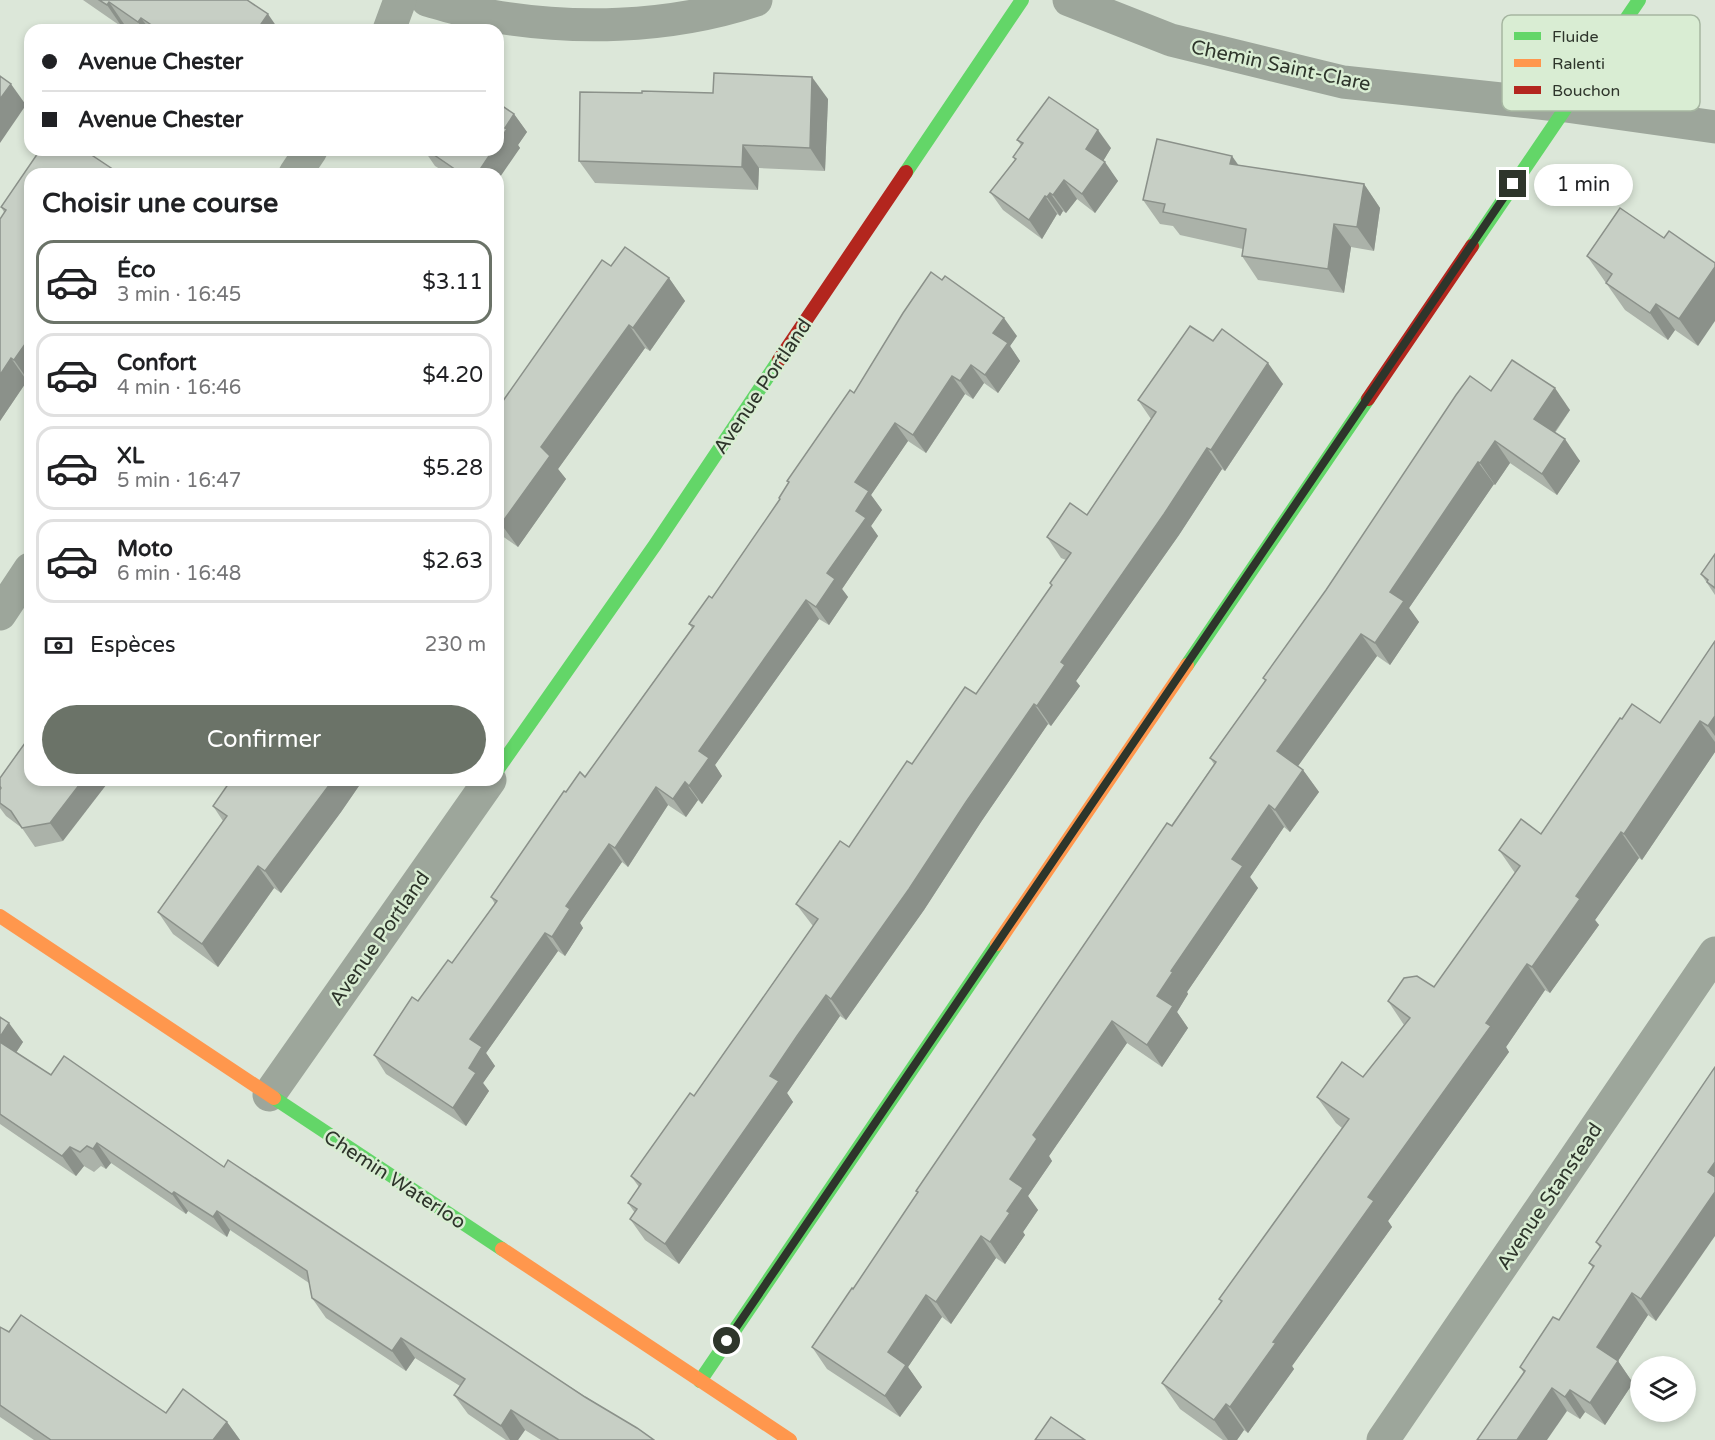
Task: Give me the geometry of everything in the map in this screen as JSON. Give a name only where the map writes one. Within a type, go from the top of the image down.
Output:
[{"type":"street","points":[[391,24],[400,0]]},
{"type":"street","points":[[427,0],[478,14],[531,22],[603,25],[691,18],[756,0]]},
{"type":"street","name":"Avenue Portland","points":[[504,760],[662,535],[1022,0]]},
{"type":"street","name":"Chemin Saint-Clare","points":[[1069,0],[1172,40],[1343,82],[1502,99]]},
{"type":"street","points":[[1630,15],[1640,0]]},
{"type":"street","points":[[700,1381],[1563,111]]},
{"type":"street","name":"Chemin Saint-Clare","points":[[1601,111],[1715,127]]},
{"type":"street","points":[[0,614],[24,578]]},
{"type":"street","name":"Avenue Portland","points":[[268,1095],[486,786]]},
{"type":"street","name":"Chemin Waterloo","points":[[0,916],[790,1440]]},
{"type":"street","name":"Avenue Stanstead","points":[[1383,1440],[1715,952]]},
{"type":"building","points":[[99,0],[247,0],[268,14],[261,24],[150,24],[141,18],[138,22],[109,2],[107,5]]},
{"type":"building","points":[[714,73],[812,77],[810,148],[743,145],[742,167],[579,161],[580,92],[713,93]]},
{"type":"building","points":[[0,76],[11,84],[0,99]]},
{"type":"building","points":[[1049,97],[1098,130],[1086,149],[1105,162],[1082,194],[1064,180],[1053,195],[1050,193],[1047,197],[1045,196],[1029,220],[990,192],[1016,159],[1013,157],[1023,143],[1017,140]]},
{"type":"building","points":[[504,107],[514,114],[505,128],[507,129],[504,134]]},
{"type":"building","points":[[1157,139],[1232,156],[1230,164],[1364,184],[1357,227],[1334,224],[1328,269],[1242,256],[1246,229],[1163,212],[1165,204],[1143,200]]},
{"type":"building","points":[[36,156],[93,156],[111,168],[28,168]]},
{"type":"building","points":[[436,156],[489,156],[481,168],[453,168]]},
{"type":"building","points":[[24,173],[24,346],[14,360],[11,358],[0,375],[0,219],[6,210],[1,207]]},
{"type":"building","points":[[1620,208],[1664,238],[1669,231],[1715,263],[1715,267],[1679,319],[1656,304],[1650,313],[1606,283],[1612,274],[1587,256]]},
{"type":"building","points":[[625,247],[669,278],[633,328],[629,325],[541,447],[550,456],[504,520],[504,399],[602,260],[611,266]]},
{"type":"building","points":[[931,272],[942,280],[945,276],[1004,318],[993,333],[1008,343],[985,375],[971,365],[960,381],[952,376],[913,435],[895,423],[855,482],[869,491],[856,511],[866,518],[827,573],[835,579],[816,607],[806,600],[699,751],[709,758],[689,786],[685,782],[673,799],[656,787],[615,848],[609,844],[566,906],[570,909],[552,937],[545,933],[470,1039],[482,1047],[469,1068],[476,1073],[453,1108],[374,1055],[412,997],[418,1001],[448,960],[452,963],[497,901],[491,897],[564,791],[566,792],[580,772],[585,777],[694,626],[689,624],[709,596],[712,598],[780,499],[789,482],[787,481],[850,390],[854,393]]},
{"type":"building","points":[[1190,326],[1213,341],[1222,329],[1268,363],[1211,450],[1207,448],[1061,662],[1065,665],[1037,706],[1034,704],[909,889],[831,999],[826,995],[797,1036],[770,1076],[779,1081],[665,1244],[630,1219],[637,1209],[628,1203],[641,1184],[631,1176],[690,1093],[694,1096],[818,919],[796,904],[840,841],[849,847],[907,761],[912,764],[965,687],[976,694],[1052,585],[1050,583],[1071,553],[1047,537],[1070,503],[1087,515],[1156,412],[1138,400]]},
{"type":"building","points":[[1512,360],[1555,388],[1534,419],[1565,439],[1542,474],[1495,441],[1480,463],[1478,462],[1390,592],[1404,601],[1375,643],[1361,634],[1277,751],[1303,770],[1275,810],[1269,805],[1232,859],[1243,866],[1171,971],[1173,972],[1157,996],[1173,1006],[1147,1045],[1112,1021],[1033,1135],[1037,1139],[1010,1179],[1023,1188],[1007,1211],[1010,1213],[990,1242],[981,1236],[936,1302],[926,1295],[888,1352],[906,1365],[885,1396],[812,1347],[1167,823],[1172,826],[1216,762],[1210,758],[1266,680],[1263,678],[1326,590],[1456,395],[1470,376],[1491,391]]},
{"type":"building","points":[[1715,554],[1715,588],[1701,574]]},
{"type":"building","points":[[1715,641],[1715,716],[1708,726],[1700,721],[1624,834],[1621,832],[1576,896],[1580,899],[1532,967],[1527,964],[1486,1023],[1491,1026],[1368,1197],[1374,1201],[1273,1342],[1276,1343],[1230,1407],[1226,1404],[1214,1420],[1162,1383],[1222,1301],[1219,1299],[1349,1119],[1317,1097],[1342,1062],[1363,1077],[1410,1018],[1388,1001],[1404,978],[1417,976],[1434,987],[1520,866],[1499,850],[1521,819],[1541,834],[1620,718],[1622,719],[1632,704],[1660,723]]},
{"type":"building","points":[[24,744],[24,786],[78,786],[50,823],[22,828],[11,811],[0,803],[0,778]]},
{"type":"building","points":[[227,786],[329,786],[265,871],[258,866],[202,944],[158,912],[227,816],[213,806]]},
{"type":"building","points":[[0,1017],[9,1023],[0,1037]]},
{"type":"building","points":[[0,1042],[51,1075],[64,1056],[224,1167],[228,1160],[585,1397],[654,1440],[559,1440],[511,1410],[501,1426],[454,1395],[465,1379],[401,1338],[392,1351],[312,1298],[307,1271],[217,1211],[213,1217],[174,1192],[172,1194],[97,1143],[93,1149],[87,1146],[80,1152],[70,1147],[62,1156],[0,1114]]},
{"type":"building","points":[[1715,1067],[1715,1162],[1708,1172],[1715,1177],[1715,1192],[1641,1299],[1632,1293],[1597,1347],[1618,1361],[1590,1403],[1570,1390],[1565,1397],[1552,1388],[1517,1440],[1477,1440],[1525,1371],[1520,1367],[1553,1317],[1559,1320],[1594,1266],[1589,1263],[1601,1246],[1596,1242]]},
{"type":"building","points":[[21,1315],[166,1413],[183,1389],[227,1422],[213,1440],[51,1440],[0,1405],[0,1327],[9,1332]]},
{"type":"building","points":[[1051,1417],[1085,1440],[1035,1440]]},
{"type":"traffic: fast","points":[[906,172],[1022,0]]},
{"type":"traffic: fast","points":[[1629,15],[1639,0]]},
{"type":"traffic: fast","points":[[1472,246],[1564,111]]},
{"type":"traffic: fast","points":[[504,760],[655,545],[779,360]]},
{"type":"traffic: fast","points":[[1187,665],[1368,399]]},
{"type":"traffic: fast","points":[[700,1381],[997,944]]},
{"type":"traffic: fast","points":[[274,1098],[502,1249]]},
{"type":"traffic: slow","points":[[997,944],[1187,665]]},
{"type":"traffic: slow","points":[[0,916],[274,1098]]},
{"type":"traffic: slow","points":[[502,1249],[790,1440]]},
{"type":"traffic: jam","points":[[779,360],[906,172]]},
{"type":"traffic: jam","points":[[1368,399],[1472,246]]},
{"type":"route","points":[[727,1341],[1513,184]]}]
